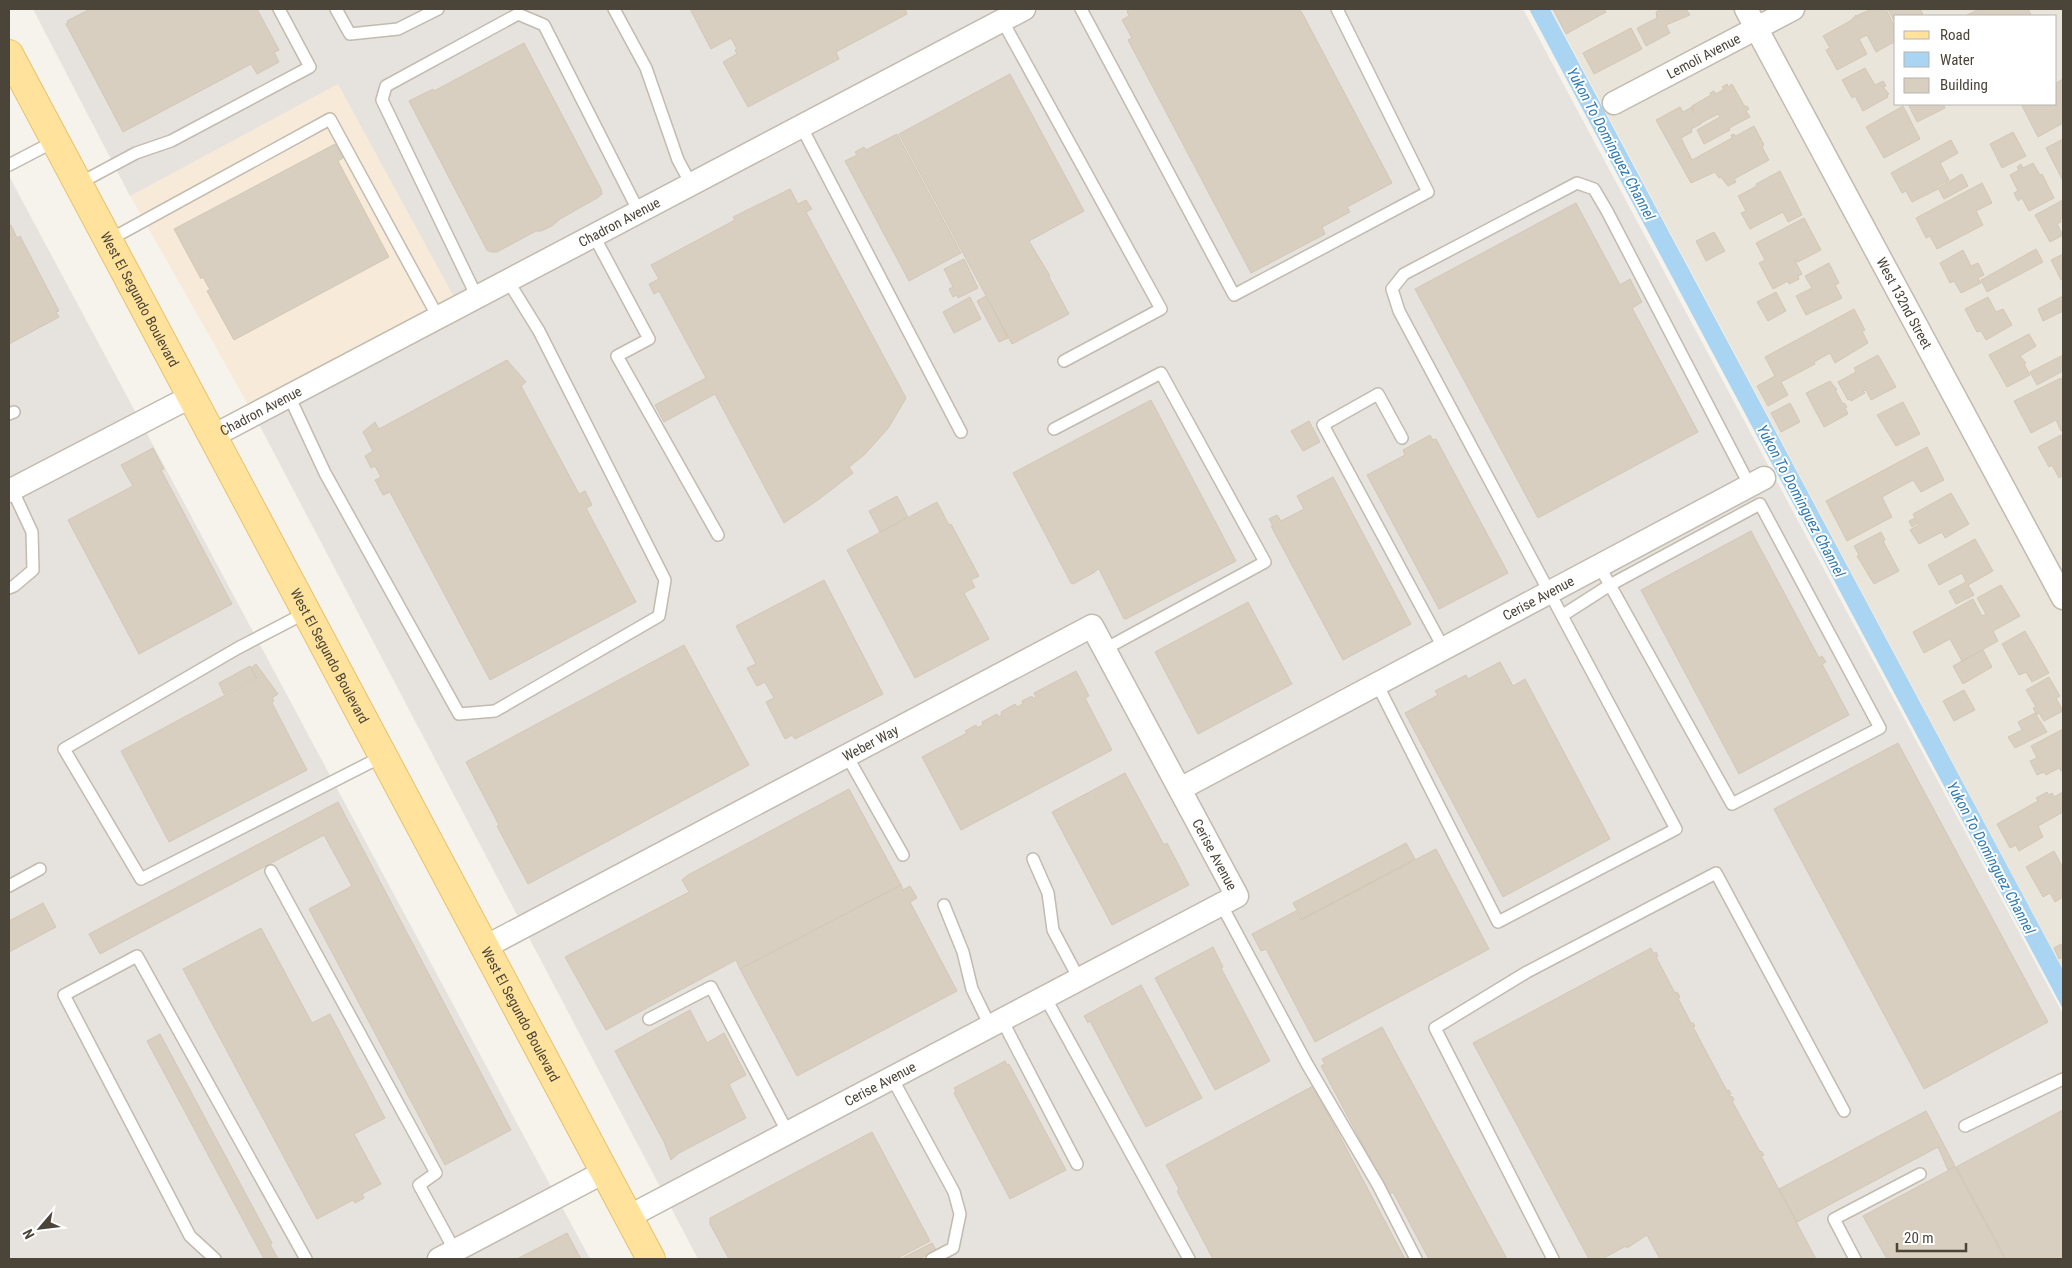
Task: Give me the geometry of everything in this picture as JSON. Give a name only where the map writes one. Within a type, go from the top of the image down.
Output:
[{"type":"main road","name":"West El Segundo Boulevard","points":[[9,54],[651,1259]]},
{"type":"street","name":"Chadron Avenue","points":[[213,436],[1024,9]]},
{"type":"street","name":"West 132nd Street","points":[[1746,9],[2063,598]]},
{"type":"street","name":"Lemoli Avenue","points":[[1614,103],[1793,9]]},
{"type":"street","points":[[11,490],[192,396]]},
{"type":"street","name":"Cerise Avenue","points":[[628,1217],[1237,896],[1180,789],[1757,482]]},
{"type":"street","name":"Weber Way","points":[[485,947],[1092,626],[1180,789]]},
{"type":"street","points":[[447,1255],[604,1172]]},
{"type":"lane","points":[[78,184],[136,153],[171,141],[310,66],[279,9]]},
{"type":"lane","points":[[336,9],[350,34],[398,28],[438,9]]},
{"type":"lane","points":[[614,9],[646,68],[678,160],[691,184]]},
{"type":"lane","points":[[1081,9],[1234,295],[1428,192],[1336,9]]},
{"type":"lane","points":[[477,297],[382,100],[386,86],[518,14],[544,25],[638,212]]},
{"type":"lane","points":[[1002,20],[1161,309],[1064,361]]},
{"type":"lane","points":[[109,240],[330,119],[438,317]]},
{"type":"lane","points":[[801,126],[961,432]]},
{"type":"lane","points":[[9,165],[55,141]]},
{"type":"lane","points":[[1377,684],[1498,922],[1676,829],[1551,592],[1399,311],[1392,289],[1404,274],[1578,183],[1594,190],[1757,482]]},
{"type":"lane","points":[[594,236],[649,339],[617,356],[718,535]]},
{"type":"lane","points":[[289,396],[325,473],[459,714],[494,711],[660,616],[665,580],[539,331],[508,281]]},
{"type":"lane","points":[[1054,429],[1161,373],[1266,562],[1105,649]]},
{"type":"lane","points":[[1402,438],[1378,394],[1323,425],[1444,649]]},
{"type":"lane","points":[[9,588],[33,570],[32,532],[11,490]]},
{"type":"lane","points":[[1562,615],[1610,585],[1760,504],[1880,728],[1732,804],[1610,585],[1598,566]]},
{"type":"lane","points":[[307,612],[238,648],[64,749],[141,879],[383,756]]},
{"type":"lane","points":[[847,756],[903,854]]},
{"type":"lane","points":[[1033,859],[1048,893],[1053,930],[1079,979]]},
{"type":"lane","points":[[9,886],[40,869]]},
{"type":"lane","points":[[271,871],[436,1173],[419,1185],[447,1255]]},
{"type":"lane","points":[[1553,1259],[1435,1028],[1527,972],[1716,873],[1844,1111]]},
{"type":"lane","points":[[1222,904],[1307,1064],[1378,1186],[1416,1259]]},
{"type":"lane","points":[[944,905],[963,952],[972,988],[996,1023],[1077,1164]]},
{"type":"lane","points":[[215,1259],[190,1236],[64,995],[137,956],[306,1259]]},
{"type":"lane","points":[[649,1019],[711,987],[788,1133]]},
{"type":"lane","points":[[1045,997],[1189,1259]]},
{"type":"lane","points":[[892,1078],[954,1192],[960,1214],[953,1248],[932,1259]]},
{"type":"lane","points":[[1965,1126],[2063,1079]]},
{"type":"lane","points":[[1855,1259],[1834,1219],[1920,1174]]},
{"type":"shaded area","points":[[33,9],[1523,9],[2063,1014],[2063,1259],[698,1259],[254,415],[459,306],[338,84],[130,196]]},
{"type":"shaded area","points":[[1551,9],[2063,9],[2063,969]]},
{"type":"shaded area","points":[[338,83],[460,306],[254,415],[128,192]]},
{"type":"shaded area","points":[[9,176],[340,794],[590,1259],[9,1259]]},
{"type":"water","name":"Yukon To Dominguez Channel","points":[[1529,9],[1550,9],[2063,970],[2063,1009]]},
{"type":"building","points":[[90,9],[257,9],[279,50],[274,52],[279,62],[257,74],[251,64],[123,132],[66,24],[68,23],[67,21]]},
{"type":"building","points":[[690,9],[905,9],[907,14],[836,52],[839,59],[748,107],[723,62],[737,54],[735,50],[737,49],[731,38],[711,49]]},
{"type":"building","points":[[1130,9],[1300,9],[1392,183],[1347,207],[1350,212],[1322,227],[1325,234],[1251,273],[1128,40],[1132,38],[1122,20],[1129,16],[1127,11]]},
{"type":"building","points":[[1553,9],[1604,9],[1606,12],[1566,34]]},
{"type":"building","points":[[1662,9],[1686,9],[1690,15],[1666,25],[1670,33],[1646,46],[1637,28],[1657,18],[1656,12]]},
{"type":"building","points":[[1872,9],[1886,9],[1894,26],[1894,42],[1876,52],[1867,35],[1859,39],[1867,54],[1837,70],[1826,50],[1830,48],[1823,36],[1850,21],[1856,15],[1858,17],[1858,15]]},
{"type":"building","points":[[1888,9],[1920,9],[1923,15],[1894,15],[1894,21]]},
{"type":"building","points":[[1979,9],[2028,9],[2031,15],[1967,15]]},
{"type":"building","points":[[1631,28],[1642,49],[1594,74],[1583,53]]},
{"type":"building","points":[[524,43],[602,194],[560,219],[552,226],[536,231],[497,252],[491,252],[487,250],[409,101],[433,89],[434,91]]},
{"type":"building","points":[[1865,68],[1875,85],[1883,81],[1886,86],[1883,87],[1889,94],[1887,95],[1888,97],[1863,111],[1855,96],[1852,98],[1842,80]]},
{"type":"building","points":[[1010,74],[1084,211],[1029,241],[1050,276],[1069,314],[1012,344],[899,134]]},
{"type":"building","points":[[2063,79],[2063,123],[2038,137],[2022,105],[2057,105],[2057,82]]},
{"type":"building","points":[[1727,84],[1728,87],[1732,84],[1745,107],[1747,106],[1749,109],[1746,111],[1750,117],[1704,144],[1697,130],[1720,117],[1718,114],[1700,122],[1701,124],[1691,129],[1692,132],[1681,138],[1692,160],[1732,138],[1731,135],[1734,134],[1736,136],[1754,126],[1769,160],[1734,179],[1736,182],[1728,186],[1715,172],[1691,183],[1656,120],[1680,107],[1683,112],[1692,107],[1694,113],[1692,106],[1711,95],[1710,93],[1714,91],[1716,94],[1724,89],[1722,87]]},
{"type":"building","points":[[1908,105],[1944,105],[1945,108],[1917,122]]},
{"type":"building","points":[[1903,106],[1920,139],[1884,158],[1866,127]]},
{"type":"building","points":[[2013,132],[2026,156],[2002,168],[1990,144]]},
{"type":"building","points":[[897,134],[961,253],[909,281],[845,161],[857,155],[855,152],[864,147],[866,150]]},
{"type":"building","points":[[2063,139],[2063,181],[2046,148]]},
{"type":"building","points":[[1951,140],[1958,153],[1940,163],[1949,180],[1936,187],[1938,189],[1912,202],[1906,191],[1902,193],[1891,173]]},
{"type":"building","points":[[335,144],[343,158],[338,161],[389,257],[234,340],[207,291],[210,290],[203,277],[201,279],[174,229]]},
{"type":"building","points":[[2033,163],[2040,175],[2042,174],[2054,198],[2029,211],[2022,198],[2018,201],[2014,193],[2018,191],[2010,175],[2019,170],[2017,167],[2021,164],[2023,168]]},
{"type":"building","points":[[1780,171],[1802,215],[1788,222],[1783,212],[1750,229],[1741,213],[1746,211],[1738,196]]},
{"type":"building","points":[[1962,174],[1968,186],[1944,199],[1938,188]]},
{"type":"building","points":[[1982,183],[1992,203],[1976,211],[1983,225],[1937,249],[1930,236],[1926,238],[1916,218]]},
{"type":"building","points":[[790,189],[798,204],[806,200],[812,209],[806,212],[906,398],[889,427],[864,455],[849,467],[853,473],[784,523],[715,394],[664,422],[655,405],[706,378],[659,291],[654,294],[649,284],[659,279],[651,265],[735,220],[733,217]]},
{"type":"building","points":[[2063,200],[2063,217],[2060,219],[2061,222],[2057,224],[2063,235],[2050,242],[2035,215]]},
{"type":"building","points":[[1576,203],[1620,285],[1630,279],[1642,302],[1632,308],[1698,432],[1538,518],[1415,289]]},
{"type":"building","points":[[1804,218],[1821,250],[1798,262],[1794,259],[1802,274],[1798,276],[1799,279],[1789,284],[1788,281],[1773,289],[1759,263],[1765,260],[1756,243]]},
{"type":"building","points":[[11,225],[17,238],[20,236],[59,311],[56,312],[59,317],[9,344],[9,226]]},
{"type":"building","points":[[1714,232],[1725,251],[1706,261],[1696,241]]},
{"type":"building","points":[[2036,249],[2043,262],[1987,292],[1981,280]]},
{"type":"building","points":[[1963,250],[1971,266],[1978,263],[1984,275],[1978,278],[1981,283],[1961,293],[1954,281],[1950,283],[1940,263]]},
{"type":"building","points":[[2063,254],[2063,279],[2061,280],[2051,260]]},
{"type":"building","points":[[964,259],[978,288],[958,298],[957,295],[953,297],[949,289],[953,287],[944,269]]},
{"type":"building","points":[[1829,263],[1839,283],[1835,285],[1842,298],[1806,315],[1796,296],[1812,288],[1805,276]]},
{"type":"building","points":[[1776,292],[1786,311],[1768,321],[1757,302]]},
{"type":"building","points":[[986,296],[1008,338],[999,342],[977,301]]},
{"type":"building","points":[[2063,296],[2063,311],[2043,321],[2038,309]]},
{"type":"building","points":[[970,297],[981,319],[954,333],[943,312]]},
{"type":"building","points":[[1988,297],[1996,312],[2003,309],[2012,325],[1986,340],[1981,331],[1977,332],[1965,309]]},
{"type":"building","points":[[1854,309],[1865,330],[1862,331],[1868,343],[1835,363],[1830,353],[1814,362],[1815,364],[1781,382],[1788,395],[1768,406],[1757,386],[1775,376],[1765,357]]},
{"type":"building","points":[[2029,334],[2036,346],[2020,356],[2026,363],[2024,364],[2030,375],[2007,387],[1989,355]]},
{"type":"building","points":[[1878,355],[1896,387],[1871,400],[1866,390],[1863,391],[1865,393],[1851,401],[1850,399],[1848,400],[1838,382],[1856,372],[1854,368]]},
{"type":"building","points":[[2063,355],[2063,371],[2037,385],[2030,372]]},
{"type":"building","points":[[507,360],[526,382],[521,386],[579,494],[585,491],[592,505],[586,508],[636,602],[490,680],[390,492],[383,495],[375,480],[381,477],[375,466],[371,468],[365,456],[373,451],[363,432],[375,422],[379,429]]},
{"type":"building","points":[[2061,378],[2063,382],[2063,430],[2061,431],[2056,420],[2031,433],[2014,401]]},
{"type":"building","points":[[1830,381],[1837,390],[1835,390],[1843,404],[1847,407],[1845,408],[1848,414],[1824,427],[1806,393]]},
{"type":"building","points":[[1151,400],[1236,561],[1124,619],[1099,569],[1073,584],[1071,583],[1013,473]]},
{"type":"building","points":[[1903,402],[1920,434],[1896,446],[1877,415]]},
{"type":"building","points":[[1790,403],[1800,422],[1781,432],[1771,413]]},
{"type":"building","points":[[1309,421],[1320,442],[1303,451],[1291,431]]},
{"type":"building","points":[[1430,435],[1433,440],[1436,439],[1508,573],[1439,609],[1367,475],[1405,455],[1403,450]]},
{"type":"building","points":[[2061,435],[2063,438],[2063,475],[2059,478],[2052,465],[2049,467],[2038,447]]},
{"type":"building","points":[[1927,447],[1944,480],[1921,492],[1913,480],[1882,497],[1892,517],[1847,541],[1826,501]]},
{"type":"building","points":[[153,448],[164,469],[161,470],[232,604],[139,654],[68,520],[133,486],[121,465]]},
{"type":"building","points":[[1333,477],[1411,624],[1343,660],[1269,519],[1277,515],[1281,521],[1304,509],[1297,496]]},
{"type":"building","points":[[1951,493],[1969,524],[1945,538],[1942,532],[1919,544],[1910,530],[1919,525],[1918,523],[1912,527],[1909,521],[1915,518],[1913,514]]},
{"type":"building","points":[[897,496],[908,517],[880,532],[869,511]]},
{"type":"building","points":[[937,502],[979,576],[971,580],[975,587],[964,593],[989,639],[915,678],[847,550]]},
{"type":"building","points":[[1751,531],[1819,658],[1822,656],[1826,662],[1822,664],[1849,715],[1739,774],[1641,590]]},
{"type":"building","points":[[1881,532],[1885,540],[1883,541],[1899,571],[1874,584],[1857,556],[1859,555],[1854,546]]},
{"type":"building","points":[[1975,539],[1993,571],[1968,585],[1974,595],[1956,604],[1949,591],[1966,582],[1962,573],[1939,585],[1928,565]]},
{"type":"building","points":[[824,580],[883,694],[795,739],[792,735],[785,739],[766,702],[774,698],[765,682],[757,686],[747,668],[756,664],[736,626]]},
{"type":"building","points":[[2001,585],[2020,616],[1993,631],[1998,641],[1962,661],[1950,639],[1924,653],[1913,632],[1973,599],[1982,616],[1986,614],[1977,598]]},
{"type":"building","points":[[1248,602],[1292,684],[1198,734],[1155,652]]},
{"type":"building","points":[[2025,631],[2049,673],[2032,682],[2026,672],[2019,675],[2002,644]]},
{"type":"building","points":[[684,645],[749,765],[528,884],[466,762]]},
{"type":"building","points":[[1983,650],[1992,667],[1963,684],[1953,666]]},
{"type":"building","points":[[1500,662],[1513,686],[1525,679],[1610,839],[1503,897],[1405,713],[1438,695],[1435,691],[1466,675],[1468,679]]},
{"type":"building","points":[[256,664],[278,694],[272,698],[274,701],[272,703],[307,770],[169,842],[121,751],[257,678],[251,668]]},
{"type":"building","points":[[250,666],[256,677],[224,694],[219,683]]},
{"type":"building","points":[[1076,671],[1089,696],[1085,698],[1112,750],[961,830],[922,757],[967,733],[965,731],[976,725],[977,728],[983,725],[982,722],[997,714],[998,717],[1002,715],[1001,712],[1015,704],[1017,707],[1023,704],[1022,701],[1032,696],[1033,699],[1036,697],[1034,693]]},
{"type":"building","points":[[2049,677],[2060,696],[2056,698],[2063,711],[2044,721],[2039,713],[2037,715],[2033,708],[2036,707],[2026,690]]},
{"type":"building","points":[[1964,690],[1975,710],[1954,721],[1943,701]]},
{"type":"building","points":[[2035,713],[2047,732],[2015,748],[2008,737],[2022,730],[2018,722]]},
{"type":"building","points":[[2063,729],[2063,770],[2061,771],[2059,768],[2046,775],[2044,772],[2037,775],[2030,761],[2037,758],[2031,746]]},
{"type":"building","points":[[1898,743],[2048,1022],[1924,1089],[1774,809]]},
{"type":"building","points":[[1125,773],[1164,845],[1167,843],[1189,885],[1112,925],[1052,812]]},
{"type":"building","points":[[849,789],[901,885],[740,969],[736,960],[606,1030],[565,957],[689,892],[682,880],[688,875]]},
{"type":"building","points":[[2047,792],[2049,795],[2052,793],[2054,797],[2063,792],[2063,812],[2038,826],[2043,837],[2019,851],[2016,845],[2010,848],[1997,824],[2038,801],[2036,798]]},
{"type":"building","points":[[338,802],[511,1130],[445,1165],[309,909],[352,886],[324,835],[100,954],[89,934]]},
{"type":"building","points":[[1406,843],[1415,859],[1302,919],[1293,903]]},
{"type":"building","points":[[1436,849],[1489,949],[1315,1042],[1266,949],[1261,951],[1252,934],[1296,911],[1301,920]]},
{"type":"building","points":[[2054,851],[2063,868],[2063,897],[2055,902],[2050,893],[2043,897],[2026,867]]},
{"type":"building","points":[[901,885],[903,890],[910,886],[917,898],[910,902],[957,991],[797,1076],[740,969]]},
{"type":"building","points":[[43,903],[56,927],[9,952],[9,921]]},
{"type":"building","points":[[261,928],[312,1023],[330,1014],[385,1118],[354,1134],[381,1184],[362,1194],[364,1198],[355,1203],[353,1200],[317,1219],[183,969]]},
{"type":"building","points":[[2061,944],[2063,957],[2059,959],[2054,948]]},
{"type":"building","points":[[1213,947],[1223,967],[1221,968],[1270,1061],[1215,1090],[1155,978]]},
{"type":"building","points":[[1651,948],[1654,954],[1656,952],[1658,956],[1656,957],[1675,993],[1677,992],[1680,997],[1678,998],[1691,1023],[1695,1026],[1693,1027],[1727,1091],[1729,1090],[1730,1097],[1732,1096],[1734,1100],[1732,1101],[1760,1152],[1764,1155],[1761,1156],[1816,1259],[1660,1259],[1647,1235],[1627,1248],[1626,1246],[1602,1259],[1589,1259],[1473,1043]]},
{"type":"building","points":[[1141,985],[1202,1098],[1146,1127],[1090,1021],[1088,1023],[1084,1016]]},
{"type":"building","points":[[690,1010],[707,1043],[724,1033],[746,1075],[729,1084],[746,1118],[679,1153],[671,1160],[664,1142],[615,1051]]},
{"type":"building","points":[[1382,1027],[1507,1259],[1429,1259],[1393,1192],[1389,1194],[1321,1066],[1325,1064],[1322,1059]]},
{"type":"building","points":[[160,1034],[272,1243],[270,1244],[278,1259],[264,1259],[147,1041]]},
{"type":"building","points":[[1005,1061],[1007,1065],[1009,1064],[1066,1170],[1010,1199],[954,1093],[956,1092],[954,1088]]},
{"type":"building","points":[[1313,1086],[1405,1259],[1213,1259],[1177,1191],[1179,1189],[1166,1165]]},
{"type":"building","points":[[2063,1110],[2063,1259],[2006,1259],[1956,1167]]},
{"type":"building","points":[[1926,1111],[1955,1166],[1948,1170],[1938,1147],[1797,1222],[1779,1189]]},
{"type":"building","points":[[872,1132],[930,1241],[896,1259],[729,1259],[710,1224],[710,1218]]},
{"type":"building","points":[[1955,1167],[2005,1259],[1887,1259],[1863,1216]]},
{"type":"building","points":[[567,1233],[581,1259],[517,1259]]},
{"type":"building","points":[[932,1243],[936,1250],[919,1259],[901,1259]]}]
